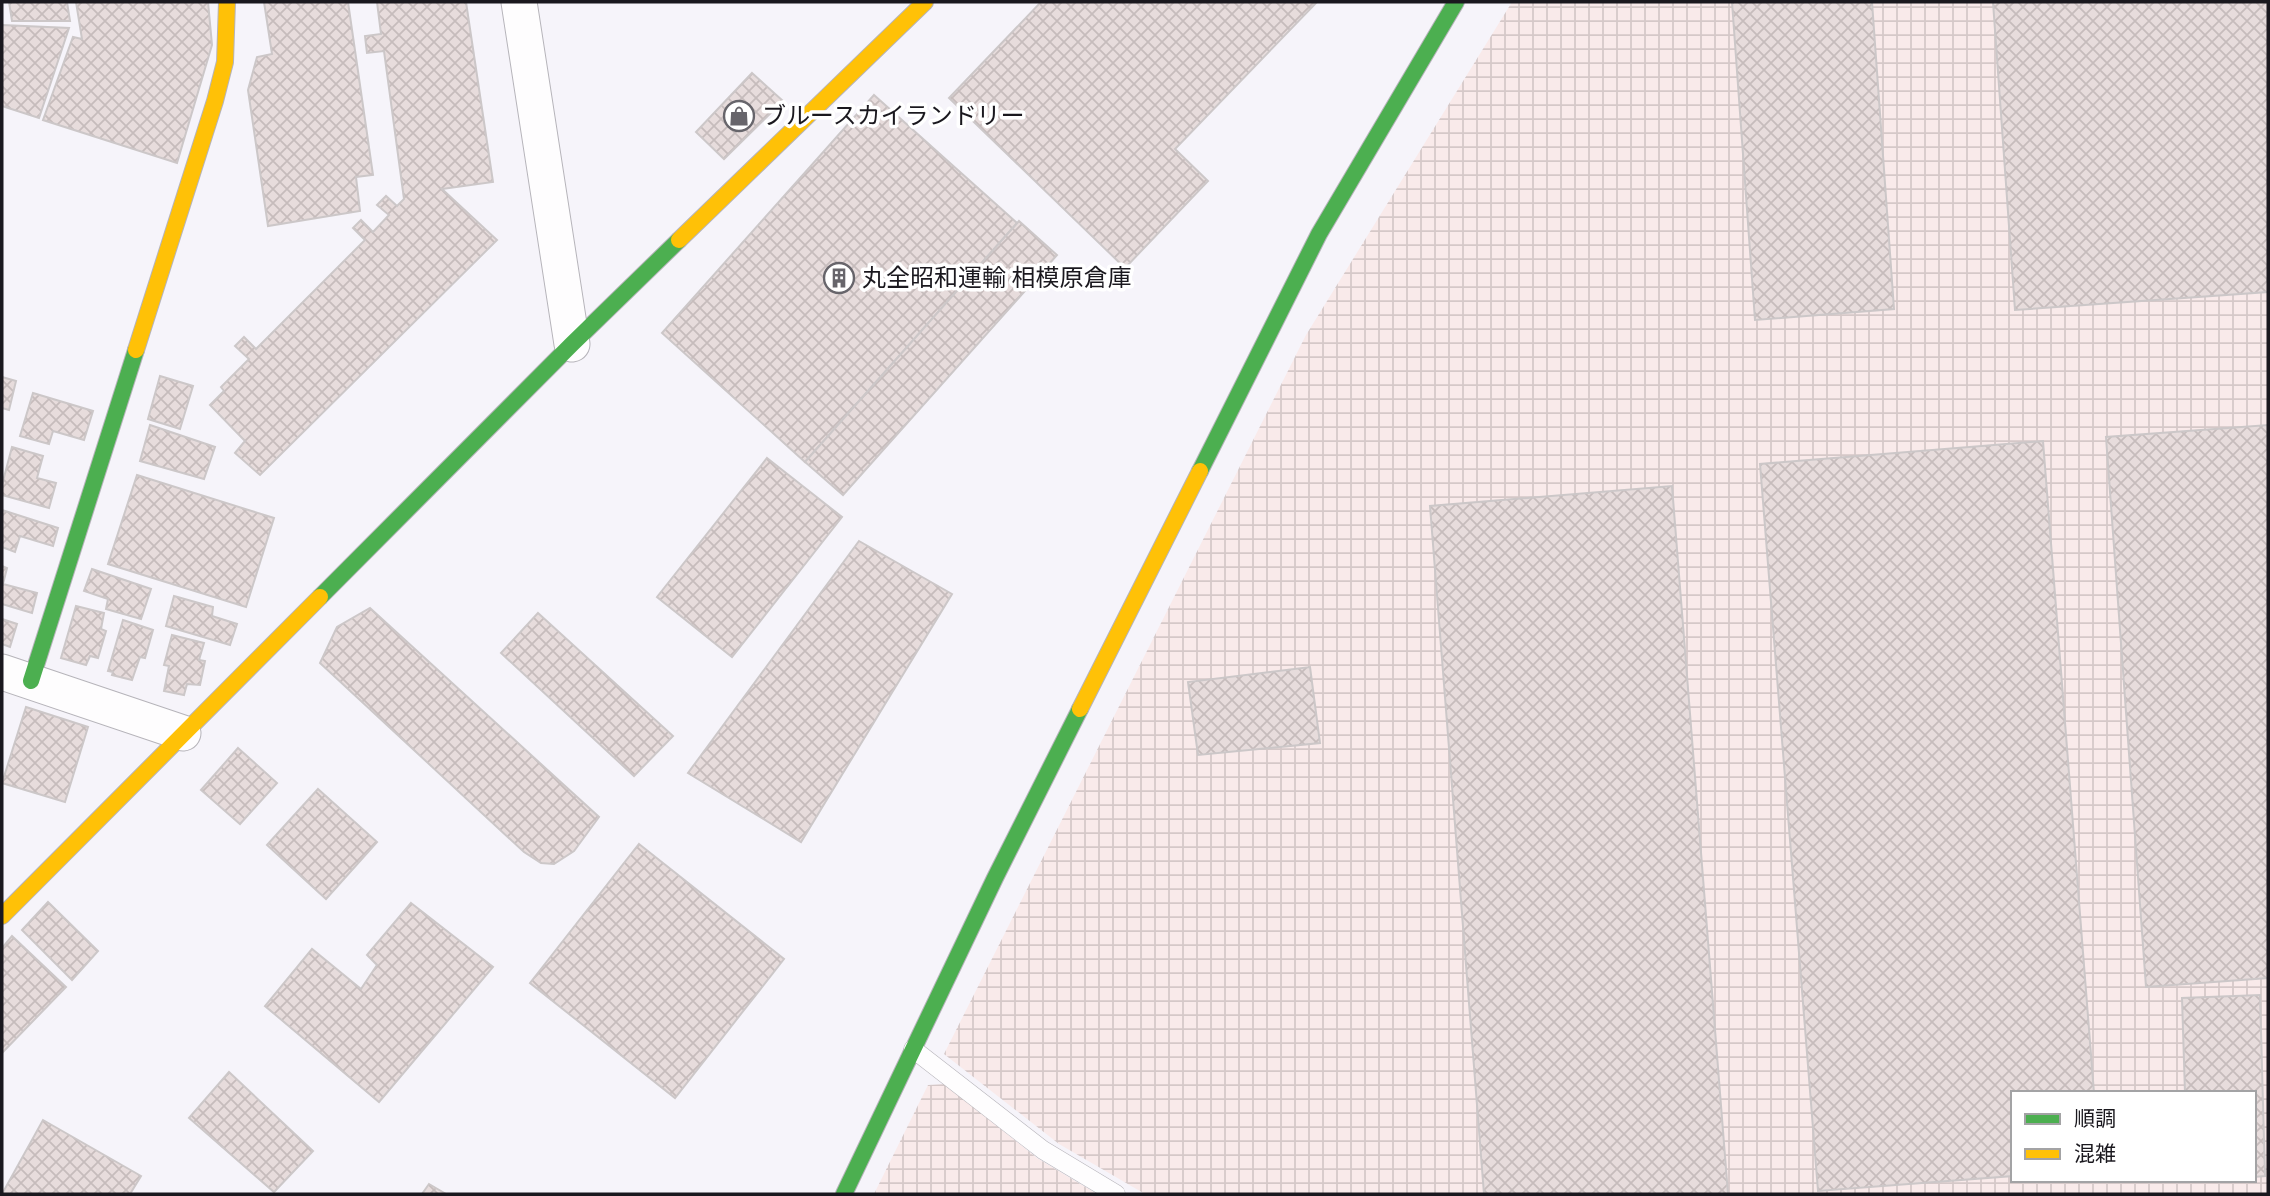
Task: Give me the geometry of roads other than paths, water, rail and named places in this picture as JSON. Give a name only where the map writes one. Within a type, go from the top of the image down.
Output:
[{"type":"street","points":[[183,733],[16,676],[215,100],[225,62],[227,2]]},
{"type":"street","points":[[519,2],[572,344]]},
{"type":"street","points":[[2,916],[572,344],[925,2]]},
{"type":"street","points":[[844,1194],[1057,754],[1319,234],[1456,2]]},
{"type":"lane","points":[[913,1049],[1043,1150],[1116,1194]]},
{"type":"place","name":"ブルースカイランドリー","points":[[739,116]]},
{"type":"place","name":"丸全昭和運輸 相模原倉庫","points":[[839,278]]}]
